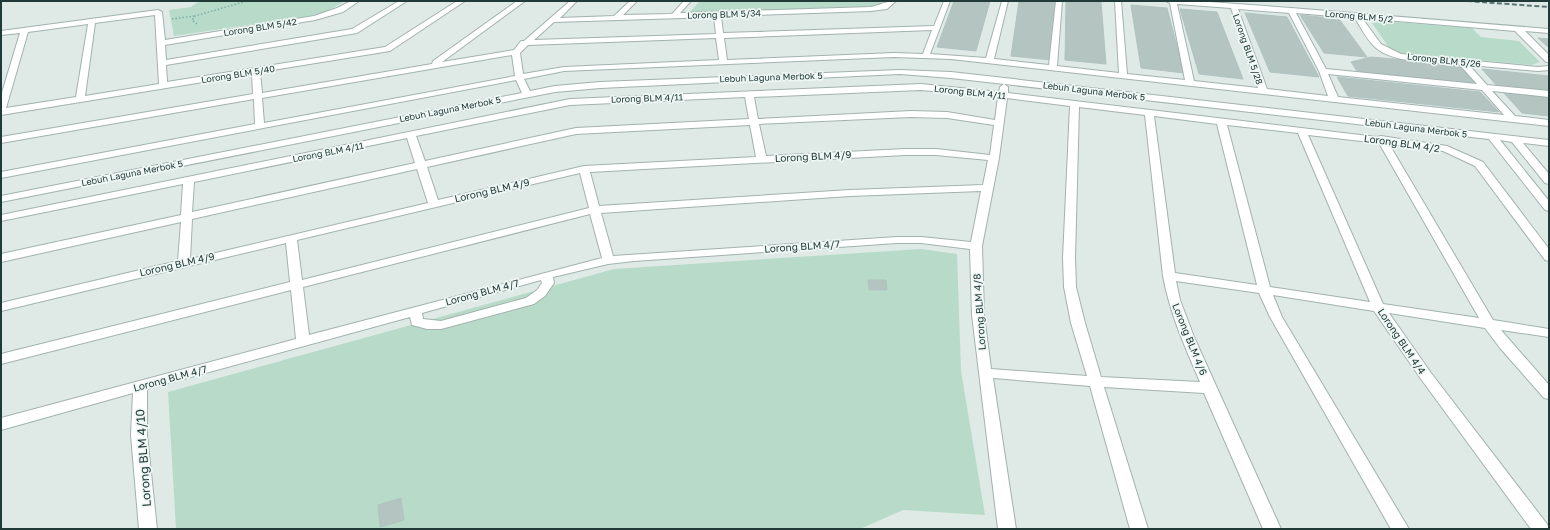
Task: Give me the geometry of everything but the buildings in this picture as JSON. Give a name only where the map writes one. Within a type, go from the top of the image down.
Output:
[{"type":"street","name":"Lorong BLM 5/42","points":[[161,43],[315,18],[340,10],[356,1]]},
{"type":"street","points":[[161,63],[354,31],[404,1]]},
{"type":"street","name":"Lorong BLM 5/40","points":[[1,112],[387,49],[462,1]]},
{"type":"street","points":[[436,64],[442,57],[522,1]]},
{"type":"street","points":[[1,140],[436,64],[516,52],[574,1]]},
{"type":"street","points":[[616,18],[634,1]]},
{"type":"street","points":[[674,16],[688,1]]},
{"type":"street","name":"Lorong BLM 5/34","points":[[552,20],[871,9],[884,8],[893,1]]},
{"type":"street","points":[[926,55],[947,1]]},
{"type":"street","points":[[989,62],[1005,1]]},
{"type":"street","points":[[1053,68],[1059,1]]},
{"type":"street","points":[[1118,1],[1123,76]]},
{"type":"street","name":"Lorong BLM 5/2","points":[[1169,1],[1549,31]]},
{"type":"street","points":[[1173,1],[1190,83]]},
{"type":"street","name":"Lorong BLM 5/28","points":[[1234,6],[1263,91]]},
{"type":"street","points":[[1291,10],[1323,71],[1334,99]]},
{"type":"street","points":[[1,33],[158,12],[160,21],[163,86]]},
{"type":"street","points":[[717,14],[722,61]]},
{"type":"street","name":"Lorong BLM 5/26","points":[[1357,16],[1378,47],[1386,52],[1400,56],[1538,69],[1549,68]]},
{"type":"street","points":[[80,100],[92,20]]},
{"type":"street","points":[[524,44],[719,35],[937,28]]},
{"type":"street","points":[[1518,28],[1549,60]]},
{"type":"street","points":[[1,112],[4,90],[25,29]]},
{"type":"street","points":[[516,52],[518,77],[527,94]]},
{"type":"street","name":"Lebuh Laguna Merbok 5","points":[[1,175],[518,77],[583,67],[722,61],[926,55],[1549,123]]},
{"type":"street","points":[[1462,62],[1512,119]]},
{"type":"street","points":[[256,71],[260,126]]},
{"type":"street","points":[[1323,71],[1549,94]]},
{"type":"street","name":"Lebuh Laguna Merbok 5","points":[[1,199],[527,94],[576,86],[900,72],[951,75],[1549,143]]},
{"type":"street","name":"Lorong BLM 4/8","points":[[1005,81],[994,158],[976,246],[978,315],[1007,529]]},
{"type":"street","name":"Lorong BLM 4/11","points":[[1,218],[570,102],[749,93],[921,87],[1003,95],[1302,131]]},
{"type":"street","points":[[749,93],[761,158]]},
{"type":"street","points":[[1075,104],[1069,258],[1070,287],[1078,323],[1139,529]]},
{"type":"street","name":"Lorong BLM 4/6","points":[[1149,113],[1169,276],[1174,300],[1187,337],[1272,529]]},
{"type":"street","points":[[1,258],[590,129],[932,114],[999,124]]},
{"type":"street","points":[[1221,121],[1264,290],[1284,330],[1400,529]]},
{"type":"street","name":"Lorong BLM 4/2","points":[[1302,131],[1444,148],[1456,152],[1479,164],[1549,258]]},
{"type":"street","name":"Lorong BLM 4/4","points":[[1302,131],[1378,307],[1426,376],[1541,529]]},
{"type":"street","points":[[411,135],[434,204]]},
{"type":"street","points":[[1492,137],[1549,208]]},
{"type":"street","points":[[1515,139],[1549,181]]},
{"type":"street","points":[[1381,140],[1489,324],[1505,345],[1549,394]]},
{"type":"street","name":"Lorong BLM 4/9","points":[[1,307],[184,262],[584,169],[761,158],[905,152],[936,152],[994,158]]},
{"type":"street","points":[[584,169],[608,260]]},
{"type":"street","points":[[184,262],[189,179]]},
{"type":"street","points":[[1,359],[595,210],[819,195],[987,188]]},
{"type":"street","points":[[292,237],[303,341]]},
{"type":"street","name":"Lorong BLM 4/7","points":[[1,424],[546,275],[608,260],[642,256],[897,240],[920,240],[976,246]]},
{"type":"street","points":[[415,311],[418,322],[427,326],[448,323],[530,300],[542,293],[548,283],[546,275]]},
{"type":"street","points":[[1169,276],[1549,333]]},
{"type":"street","points":[[985,373],[1096,382],[1210,388]]},
{"type":"street","name":"Lorong BLM 4/10","points":[[140,386],[140,435],[148,529]]},
{"type":"path","points":[[160,21],[195,16],[247,1]]},
{"type":"path","points":[[195,16],[192,20],[198,25]]},
{"type":"green space","points":[[200,1],[345,1],[322,14],[174,36],[169,10],[191,7]]},
{"type":"green space","points":[[700,1],[882,1],[880,6],[689,13]]},
{"type":"green space","points":[[1381,21],[1472,28],[1481,37],[1519,41],[1540,62],[1531,65],[1392,52],[1372,23]]},
{"type":"green space","points":[[921,249],[957,254],[961,371],[985,515],[903,510],[860,529],[176,529],[168,392],[614,269]]},
{"type":"railway","points":[[1467,1],[1549,7]]}]
